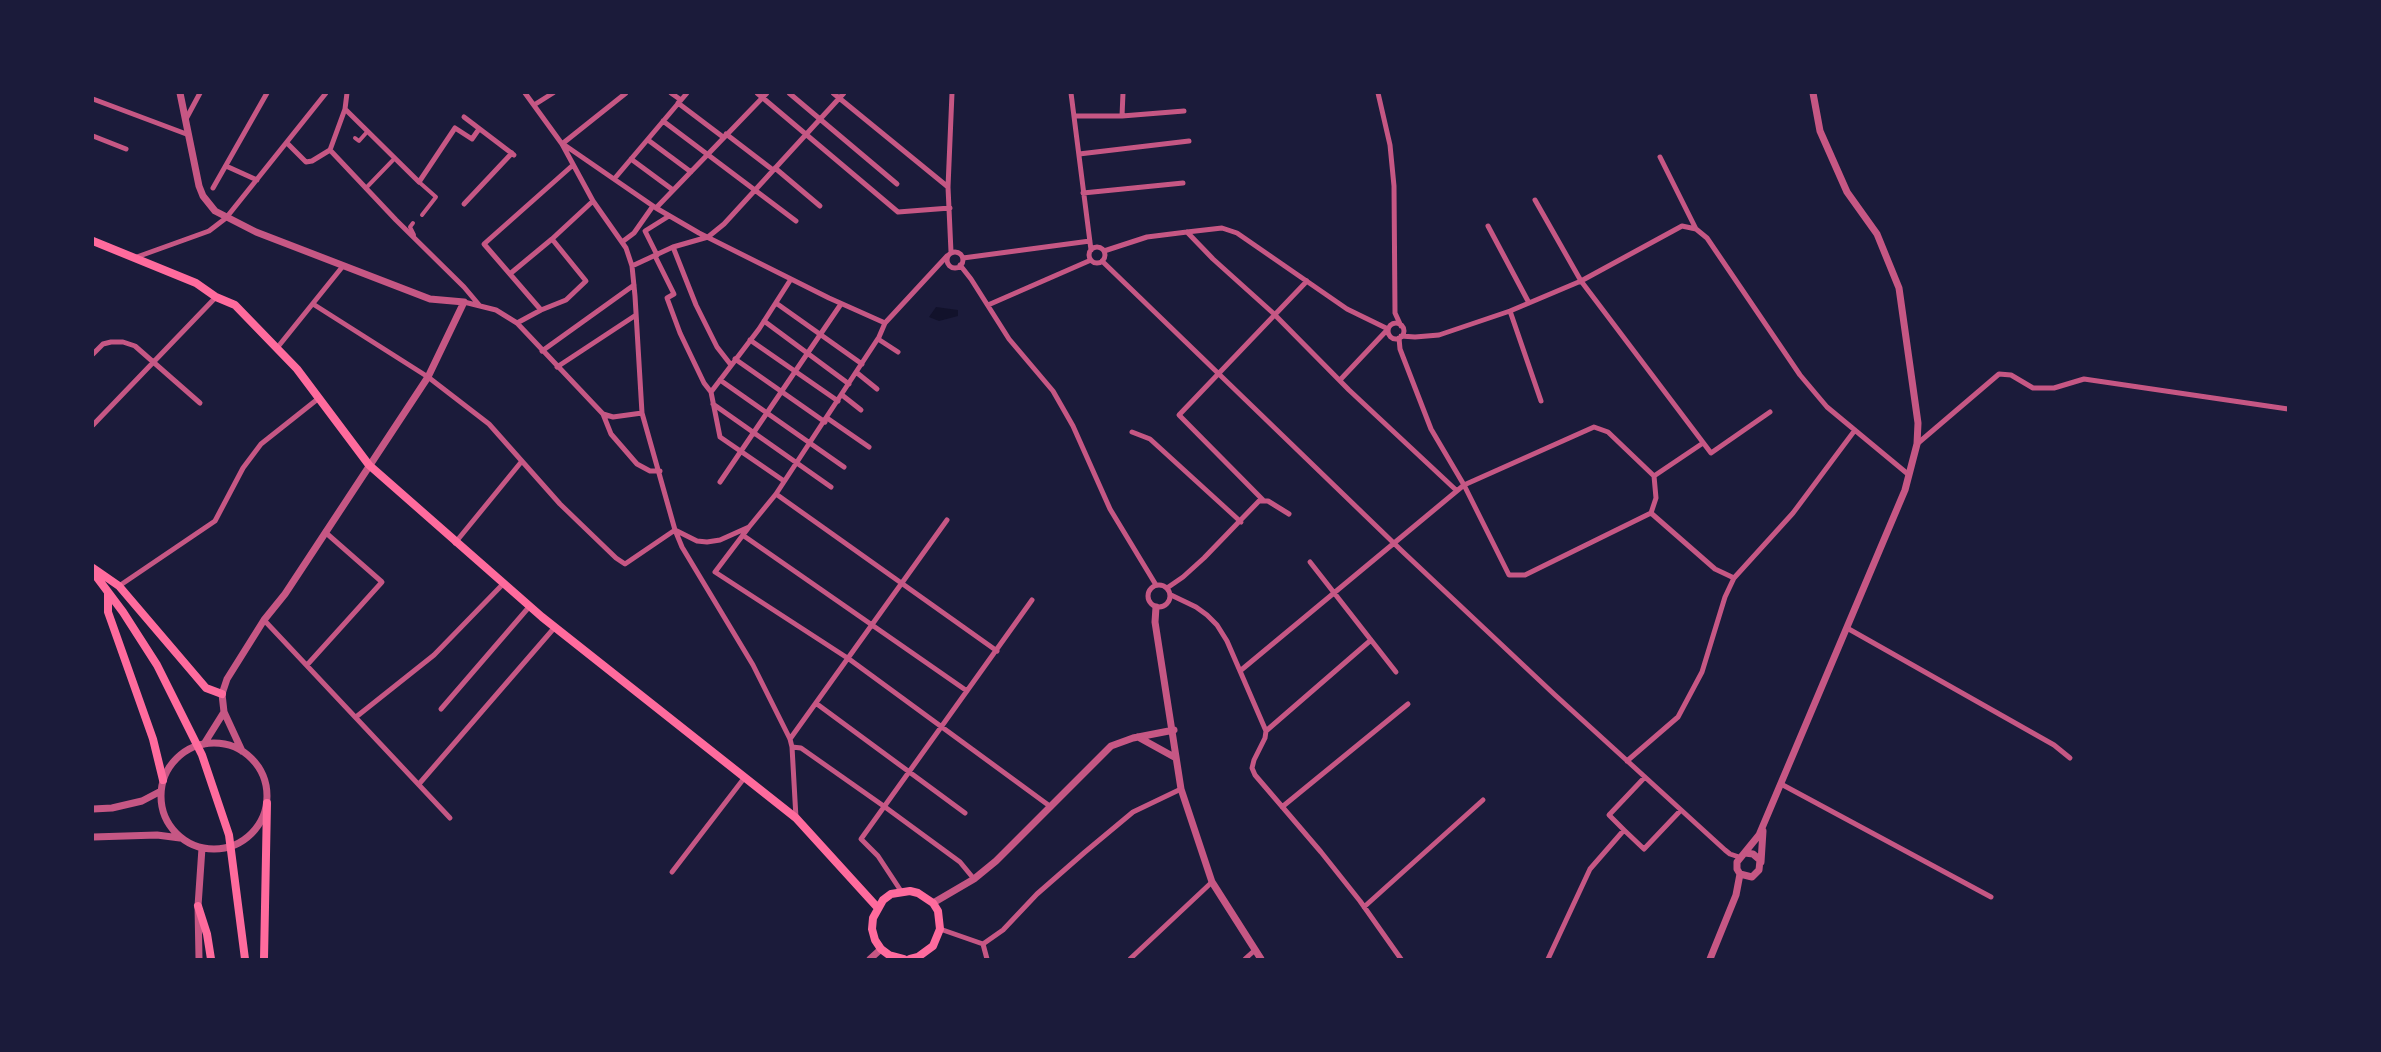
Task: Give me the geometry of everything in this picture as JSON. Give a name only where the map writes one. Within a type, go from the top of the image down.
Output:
[{"type":"main road","points":[[93,241],[196,283],[216,297],[235,305],[277,348],[319,398],[369,465],[529,607],[796,818],[877,907]]},
{"type":"main road","points":[[93,570],[119,585],[206,688],[222,694]]},
{"type":"main road","points":[[93,570],[157,665],[202,755],[229,835],[245,959]]},
{"type":"main road","points":[[108,592],[108,612],[153,739],[163,780]]},
{"type":"main road","points":[[264,959],[267,803]]},
{"type":"main road","points":[[904,959],[889,955],[881,949],[872,929],[877,907],[883,900],[900,891],[918,893],[933,903],[938,911],[940,929],[933,946],[927,952],[910,959]]},
{"type":"main road","points":[[198,906],[207,934],[211,959]]},
{"type":"main road","points":[[927,952],[934,959]]},
{"type":"street","points":[[180,93],[203,196],[215,211],[256,232],[430,299],[496,310],[517,323],[603,414],[611,434],[637,464],[650,471],[660,471]]},
{"type":"street","points":[[186,118],[200,93]]},
{"type":"street","points":[[213,188],[267,93]]},
{"type":"street","points":[[134,258],[209,231],[226,218],[326,93]]},
{"type":"street","points":[[287,143],[306,162],[330,150],[345,109],[346,93]]},
{"type":"street","points":[[525,93],[562,144],[593,201],[622,242],[632,266],[642,413],[675,530],[682,547],[753,665],[790,739],[796,818]]},
{"type":"street","points":[[534,105],[553,93]]},
{"type":"street","points":[[562,144],[626,93]]},
{"type":"street","points":[[672,93],[680,102],[724,136],[774,169],[820,206]]},
{"type":"street","points":[[615,178],[687,93]]},
{"type":"street","points":[[757,93],[765,95],[807,135],[898,212],[950,208]]},
{"type":"street","points":[[789,93],[897,184]]},
{"type":"street","points":[[833,93],[842,95],[948,187]]},
{"type":"street","points":[[952,93],[948,187],[949,266],[953,268],[960,266]]},
{"type":"street","points":[[1071,93],[1091,260]]},
{"type":"street","points":[[1122,116],[1123,93]]},
{"type":"street","points":[[1240,671],[1456,490],[1464,485],[1594,427],[1608,432],[1654,476],[1656,498],[1652,513],[1525,574],[1509,575],[1464,485],[1431,429],[1400,349],[1400,334],[1395,313],[1394,186],[1390,145],[1378,93]]},
{"type":"street","points":[[1710,959],[1736,894],[1740,874],[1737,869],[1740,857],[1759,835],[1905,490],[1917,444],[1918,423],[1899,288],[1877,234],[1847,192],[1820,131],[1813,93]]},
{"type":"street","points":[[622,242],[765,95]]},
{"type":"street","points":[[632,266],[673,247],[708,237],[724,224],[842,95]]},
{"type":"street","points":[[93,99],[189,135]]},
{"type":"street","points":[[345,109],[394,159],[436,197],[422,215]]},
{"type":"street","points":[[1074,116],[1122,116],[1184,111]]},
{"type":"street","points":[[464,117],[513,154],[464,204]]},
{"type":"street","points":[[663,121],[796,221]]},
{"type":"street","points":[[419,182],[455,128],[472,139],[479,129]]},
{"type":"street","points":[[355,138],[359,141],[367,132]]},
{"type":"street","points":[[93,136],[126,149]]},
{"type":"street","points":[[648,140],[691,172]]},
{"type":"street","points":[[1079,154],[1189,141]]},
{"type":"street","points":[[562,144],[669,216],[841,304],[885,322]]},
{"type":"street","points":[[330,150],[480,306]]},
{"type":"street","points":[[1660,157],[1696,229],[1707,238],[1800,375],[1827,407],[1909,475]]},
{"type":"street","points":[[366,188],[394,159]]},
{"type":"street","points":[[631,159],[673,190]]},
{"type":"street","points":[[541,310],[484,244],[573,165]]},
{"type":"street","points":[[225,166],[257,180]]},
{"type":"street","points":[[1083,193],[1183,183]]},
{"type":"street","points":[[1535,200],[1581,281],[1711,453],[1770,412]]},
{"type":"street","points":[[511,273],[593,201]]},
{"type":"street","points":[[645,231],[669,216]]},
{"type":"street","points":[[413,223],[410,227],[415,239]]},
{"type":"street","points":[[1488,225],[1529,303]]},
{"type":"street","points":[[639,226],[645,231],[674,294],[667,298],[680,333],[704,383],[711,392],[720,437],[784,481]]},
{"type":"street","points":[[1389,327],[1389,336],[1400,334],[1415,338],[1439,335],[1510,311],[1581,281],[1682,226],[1696,229]]},
{"type":"street","points":[[1104,251],[1147,237],[1229,229],[1347,309],[1389,327],[1397,324],[1400,334]]},
{"type":"street","points":[[1187,232],[1456,490]]},
{"type":"street","points":[[517,323],[566,300],[586,281],[552,239]]},
{"type":"street","points":[[963,258],[1090,241]]},
{"type":"street","points":[[673,247],[696,305],[717,347],[733,362],[869,447]]},
{"type":"street","points":[[1091,250],[1098,247],[1104,251]]},
{"type":"street","points":[[1102,261],[1104,251]]},
{"type":"street","points":[[963,258],[958,252],[949,254],[885,322],[878,339],[776,495],[748,527],[744,536],[715,572],[849,659],[1051,807]]},
{"type":"street","points":[[960,266],[963,258]]},
{"type":"street","points":[[988,305],[1091,260],[1098,263],[1102,261]]},
{"type":"street","points":[[1102,261],[1394,544],[1627,761],[1730,854],[1740,857],[1754,854],[1761,864]]},
{"type":"street","points":[[277,348],[343,266]]},
{"type":"street","points":[[960,266],[1009,339],[1053,391],[1073,426],[1110,509],[1156,585],[1167,588],[1171,595],[1196,607],[1217,625],[1266,731]]},
{"type":"street","points":[[711,392],[764,321],[791,279]]},
{"type":"street","points":[[1289,513],[1263,500],[1179,415],[1307,281]]},
{"type":"street","points":[[542,351],[634,285]]},
{"type":"street","points":[[93,425],[216,297]]},
{"type":"street","points":[[242,751],[224,712],[222,694],[227,679],[264,620],[285,594],[428,377],[464,303]]},
{"type":"street","points":[[776,303],[862,364]]},
{"type":"street","points":[[313,304],[428,377],[489,424],[560,504],[625,564],[675,530]]},
{"type":"street","points":[[720,482],[841,304]]},
{"type":"street","points":[[1510,311],[1541,401]]},
{"type":"street","points":[[1340,380],[1389,327],[1395,313]]},
{"type":"street","points":[[557,367],[636,315]]},
{"type":"street","points":[[764,321],[849,384]]},
{"type":"street","points":[[878,339],[898,352]]},
{"type":"street","points":[[750,340],[838,401]]},
{"type":"street","points":[[93,354],[103,344],[123,342],[135,346],[200,403]]},
{"type":"street","points":[[856,372],[877,389]]},
{"type":"street","points":[[1917,444],[1999,374],[2011,375],[2033,388],[2054,388],[2084,380],[2288,409]]},
{"type":"street","points":[[720,380],[844,467]]},
{"type":"street","points":[[842,395],[861,410]]},
{"type":"street","points":[[119,585],[216,521],[243,468],[261,444],[319,398]]},
{"type":"street","points":[[713,404],[831,487]]},
{"type":"street","points":[[603,414],[613,417],[642,413]]},
{"type":"street","points":[[1627,761],[1678,717],[1702,672],[1725,597],[1734,579],[1793,513],[1855,430]]},
{"type":"street","points":[[1132,432],[1150,439],[1241,522]]},
{"type":"street","points":[[1654,476],[1703,443]]},
{"type":"street","points":[[455,543],[522,462]]},
{"type":"street","points":[[776,495],[997,651]]},
{"type":"street","points":[[1167,588],[1183,577],[1241,522],[1259,501],[1263,500]]},
{"type":"street","points":[[1652,513],[1715,569],[1734,579]]},
{"type":"street","points":[[790,739],[947,520]]},
{"type":"street","points":[[675,530],[697,541],[707,542],[720,540],[748,527]]},
{"type":"street","points":[[307,665],[382,582],[325,532]]},
{"type":"street","points":[[744,536],[967,691]]},
{"type":"street","points":[[1310,562],[1396,672]]},
{"type":"street","points":[[356,717],[434,655],[503,584]]},
{"type":"street","points":[[1156,585],[1150,590],[1148,596],[1150,603],[1156,607],[1162,607],[1168,604],[1171,595]]},
{"type":"street","points":[[900,891],[878,856],[861,839],[1032,600]]},
{"type":"street","points":[[441,709],[529,607]]},
{"type":"street","points":[[1156,607],[1156,633],[1174,730],[1181,789],[1212,882],[1261,959]]},
{"type":"street","points":[[264,620],[450,818]]},
{"type":"street","points":[[419,784],[555,627]]},
{"type":"street","points":[[1846,628],[2054,745],[2070,758]]},
{"type":"street","points":[[1371,640],[1266,731],[1252,768],[1255,775],[1321,852],[1364,907],[1401,959]]},
{"type":"street","points":[[817,704],[965,813]]},
{"type":"street","points":[[1282,807],[1408,704]]},
{"type":"street","points":[[204,744],[224,712]]},
{"type":"street","points":[[933,903],[974,879],[1003,855],[1111,746],[1138,737],[1174,730]]},
{"type":"street","points":[[1138,737],[1176,758]]},
{"type":"street","points":[[93,837],[157,835],[180,838],[202,848],[221,849],[231,847],[249,837],[261,822],[267,803],[267,793],[257,764],[242,751],[224,744],[204,744],[195,746],[178,756],[163,780],[161,791],[163,812],[167,822],[180,838]]},
{"type":"street","points":[[792,747],[801,748],[885,807],[960,862],[974,879]]},
{"type":"street","points":[[672,872],[744,777]]},
{"type":"street","points":[[1645,777],[1609,815],[1644,849],[1681,810]]},
{"type":"street","points":[[1780,784],[1991,897]]},
{"type":"street","points":[[983,944],[1003,930],[1038,894],[1133,812],[1181,789]]},
{"type":"street","points":[[93,809],[112,808],[141,801],[161,791]]},
{"type":"street","points":[[1364,907],[1483,800]]},
{"type":"street","points":[[1736,894],[1758,873],[1761,864],[1764,823]]},
{"type":"street","points":[[1558,959],[1549,958],[1590,869],[1624,830]]},
{"type":"street","points":[[199,959],[198,906],[202,848]]},
{"type":"street","points":[[1740,874],[1752,877]]},
{"type":"street","points":[[1130,959],[1212,882]]},
{"type":"street","points":[[940,929],[983,944]]},
{"type":"street","points":[[983,944],[987,959]]},
{"type":"street","points":[[870,959],[881,949]]},
{"type":"street","points":[[1245,959],[1255,950]]},
{"type":"shaded area","points":[[936,307],[958,310],[958,316],[939,321],[929,317]]}]
